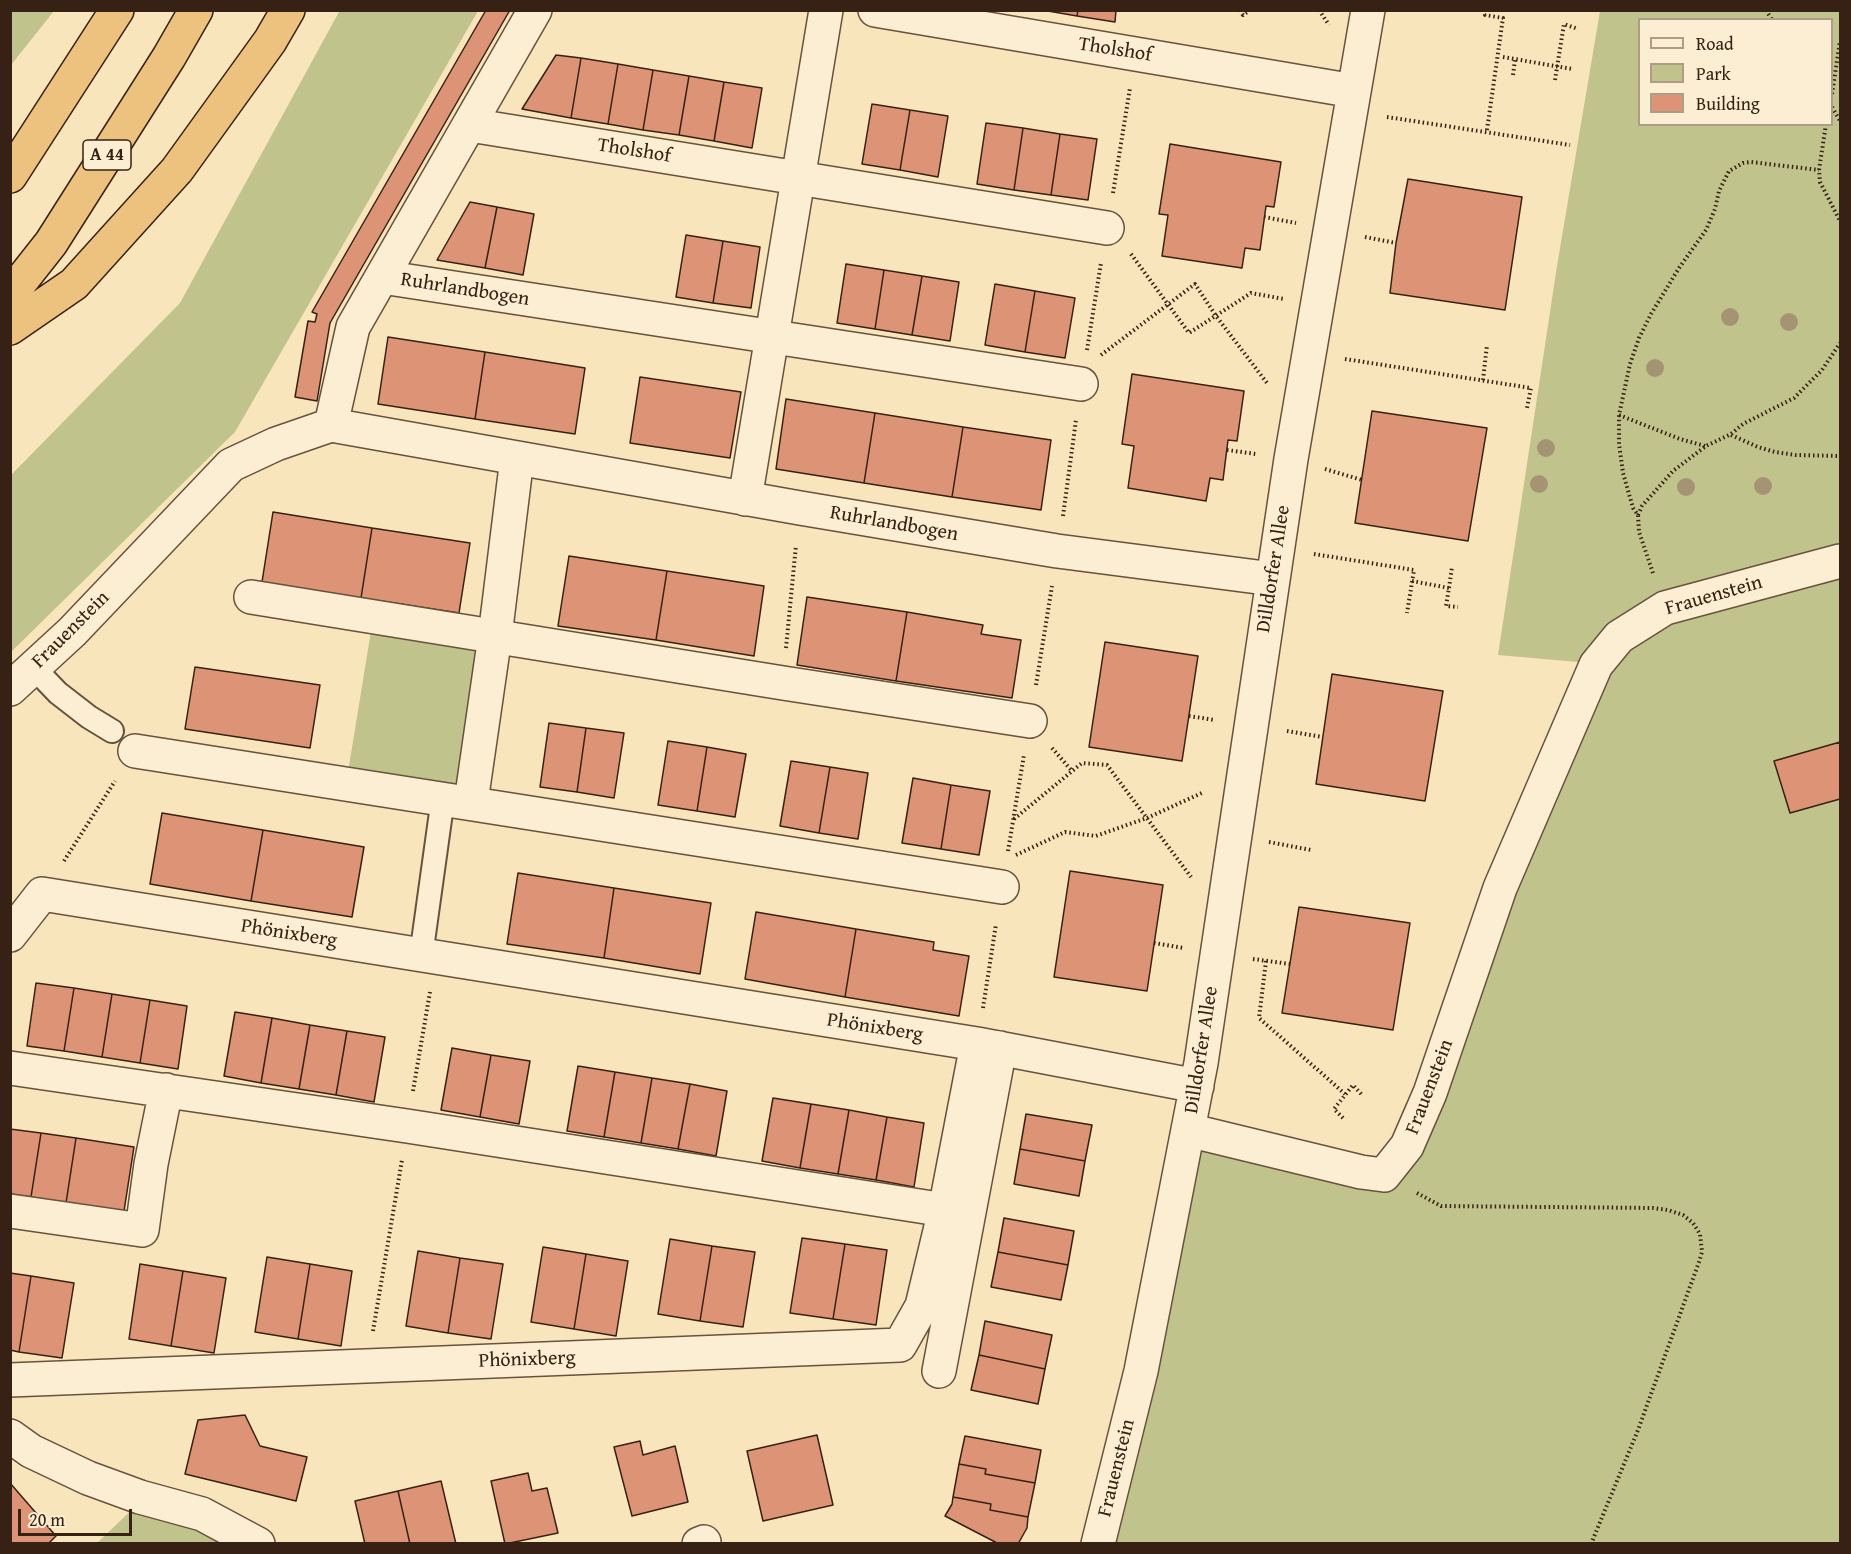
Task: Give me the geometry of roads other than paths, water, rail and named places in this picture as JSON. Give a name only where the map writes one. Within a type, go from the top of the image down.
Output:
[{"type":"highway","points":[[10,176],[117,10]]},
{"type":"highway","name":"A 44","points":[[10,295],[51,243],[170,57],[196,10]]},
{"type":"highway","points":[[10,328],[74,284],[177,170],[270,41],[288,10]]},
{"type":"street","name":"Ruhrlandbogen","points":[[331,425],[353,327],[535,10]]},
{"type":"street","points":[[745,499],[826,10]]},
{"type":"street","name":"Tholshof","points":[[875,10],[1352,101]]},
{"type":"street","name":"Dilldorfer Allee","points":[[1188,1130],[1197,1086],[1308,353],[1368,10]]},
{"type":"street","name":"Tholshof","points":[[470,125],[798,177],[1115,240]]},
{"type":"street","name":"Ruhrlandbogen","points":[[382,277],[1081,384]]},
{"type":"street","name":"Ruhrlandbogen","points":[[130,570],[231,465],[276,444],[331,425],[745,499],[1057,551],[1275,564]]},
{"type":"street","points":[[457,800],[495,636],[517,458]]},
{"type":"street","name":"Frauenstein","points":[[1098,1544],[1141,1371],[1188,1130],[1361,1172],[1384,1175],[1407,1146],[1430,1093],[1500,888],[1596,665],[1619,637],[1665,608],[1840,561]]},
{"type":"street","name":"Frauenstein","points":[[10,690],[72,632],[130,570]]},
{"type":"street","points":[[251,597],[1030,721]]},
{"type":"street","points":[[124,741],[457,800],[1004,873]]},
{"type":"street","name":"Phönixberg","points":[[10,935],[42,894],[989,1046],[1197,1086]]},
{"type":"street","points":[[939,1371],[989,1046]]},
{"type":"street","name":"Phönixberg","points":[[10,1380],[900,1345],[922,1306],[989,1046]]},
{"type":"street","points":[[10,1068],[408,1126],[945,1210]]},
{"type":"street","points":[[10,1211],[142,1230],[151,1164],[165,1090]]},
{"type":"street","points":[[10,1436],[31,1451],[88,1478],[140,1497],[202,1514],[258,1544]]},
{"type":"lane","points":[[34,668],[58,693],[124,741]]},
{"type":"lane","points":[[421,956],[457,800]]}]
